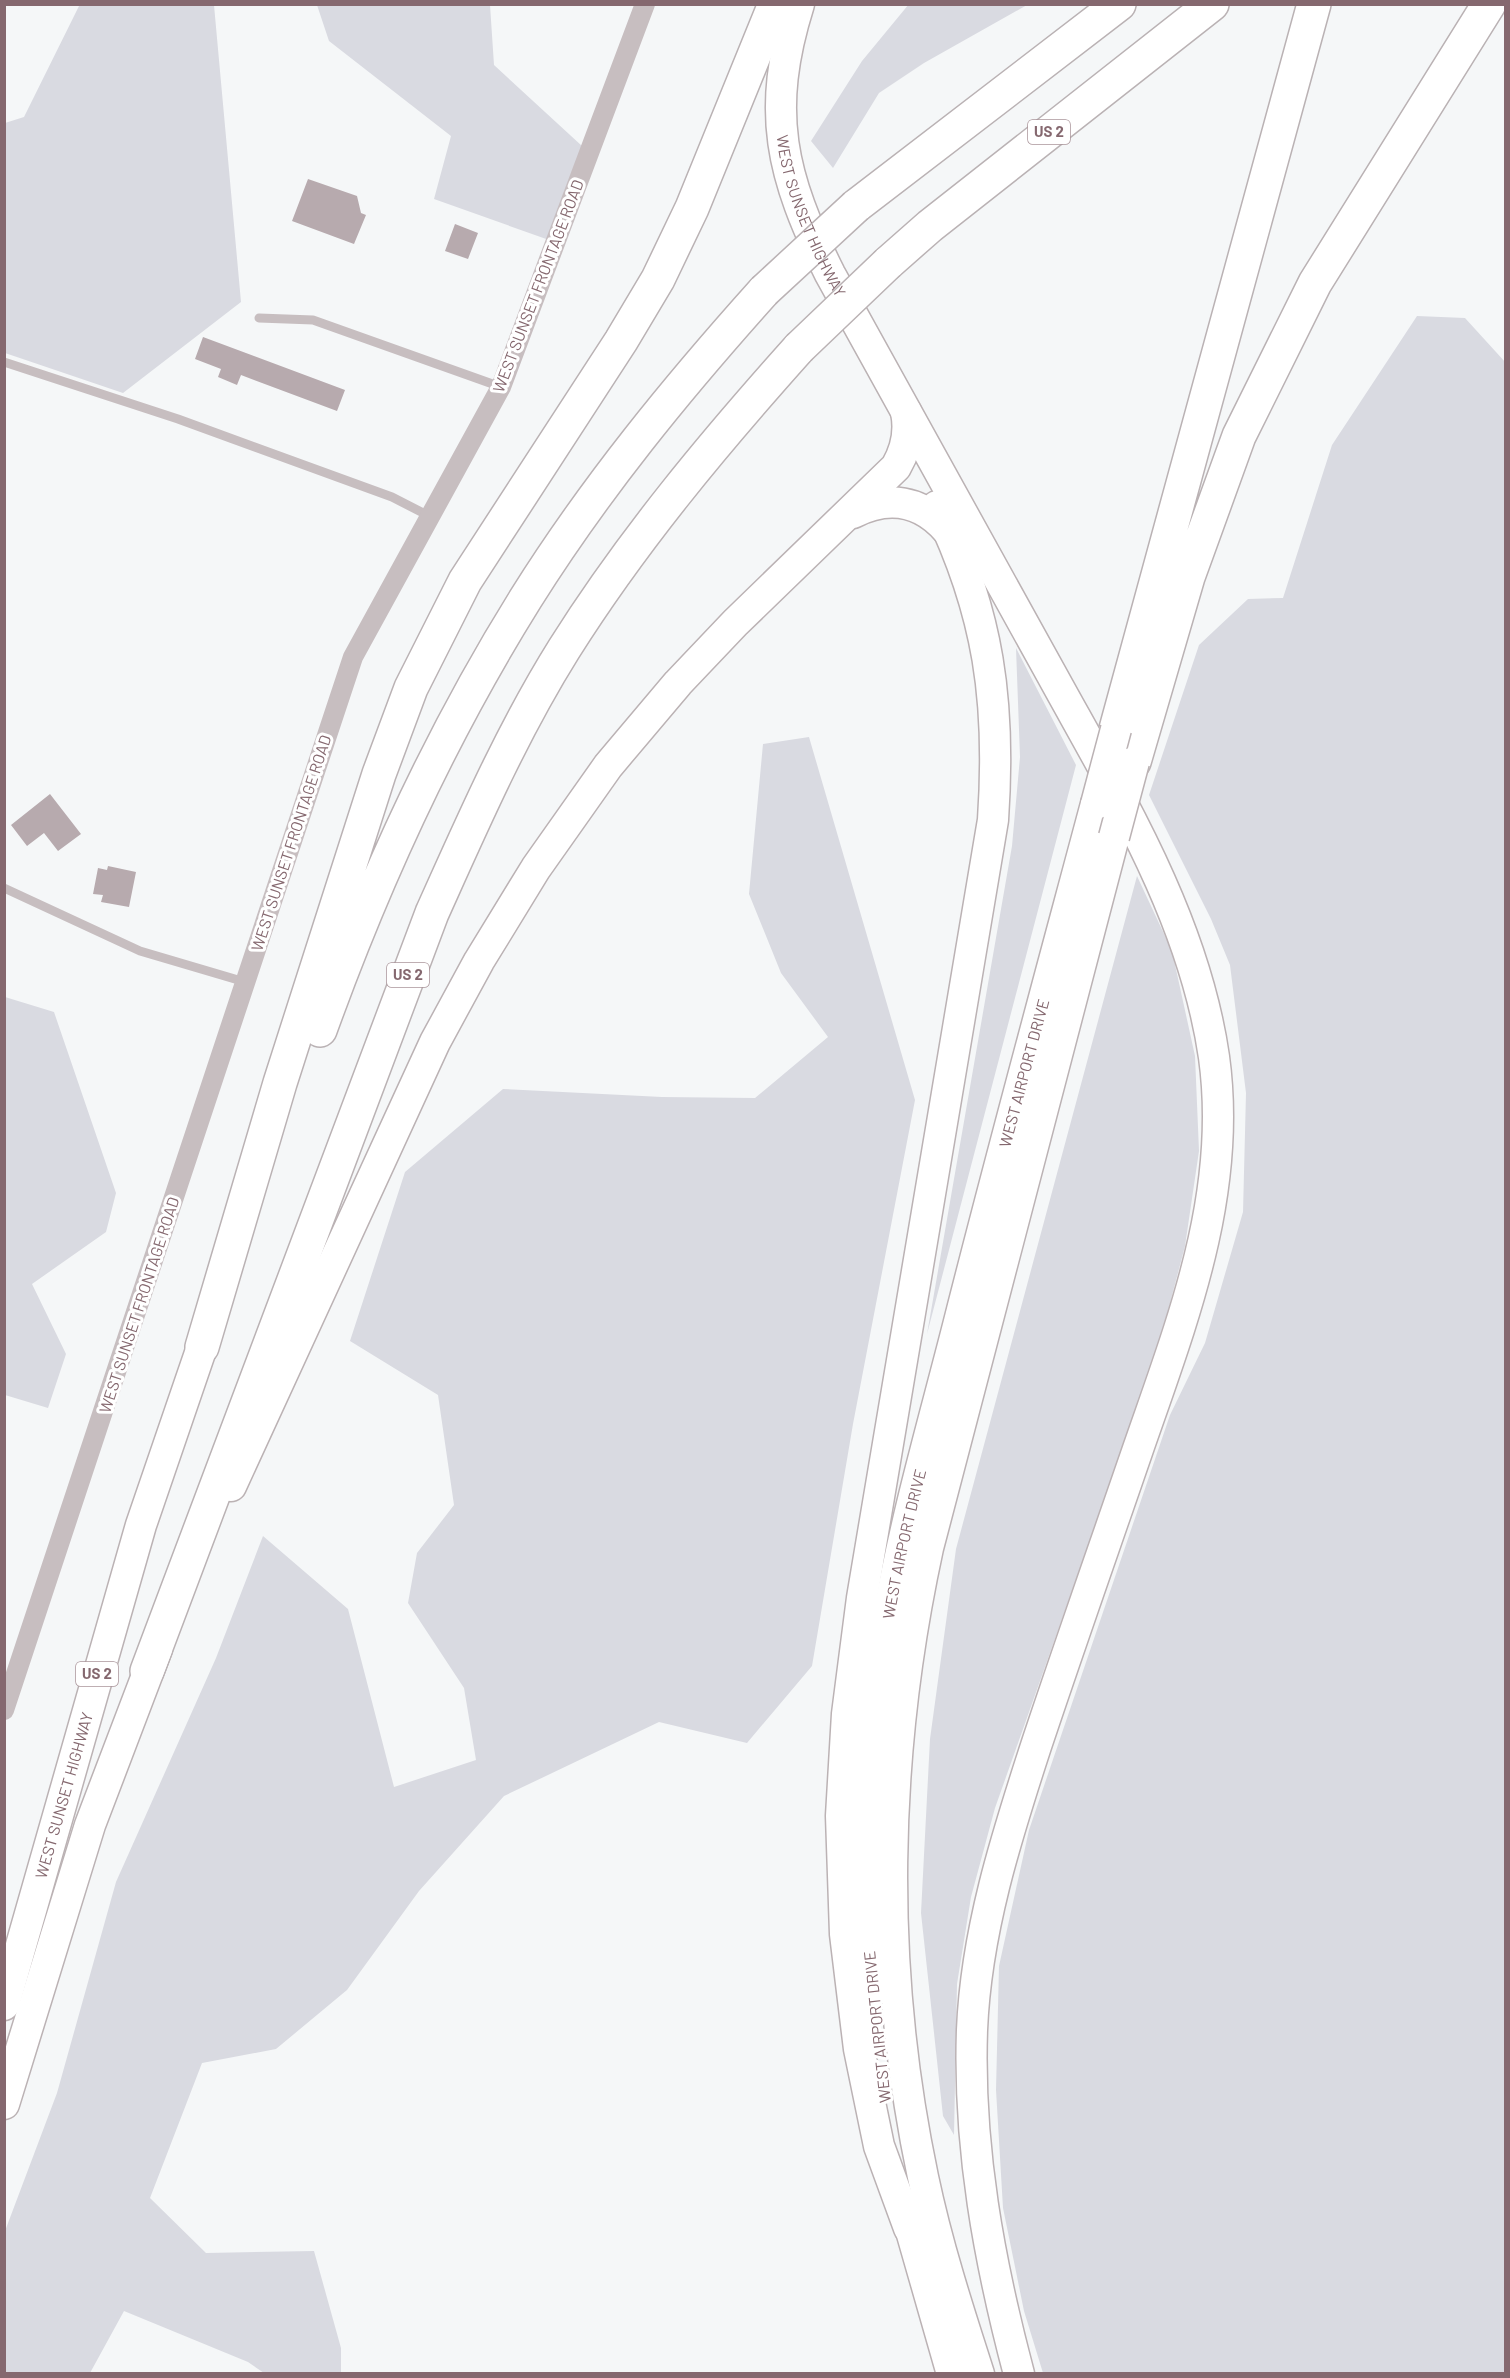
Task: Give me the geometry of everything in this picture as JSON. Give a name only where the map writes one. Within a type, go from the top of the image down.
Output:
[{"type":"highway","points":[[202,1347],[280,1083],[379,774],[411,688],[465,581],[621,341],[658,279],[692,208],[777,4]]},
{"type":"highway","name":"US 2","points":[[202,1347],[340,973],[374,891],[449,730],[526,598],[603,484],[687,378],[764,291],[856,206],[1119,4]]},
{"type":"highway","name":"US 2","points":[[147,1671],[432,913],[479,808],[537,696],[564,650],[656,516],[740,414],[799,348],[888,262],[939,219],[1212,4]]},
{"type":"highway","points":[[1116,729],[1314,4]]},
{"type":"highway","points":[[1134,762],[1188,577],[1239,436],[1316,283],[1489,4]]},
{"type":"main road","points":[[777,4],[764,80],[765,122],[774,184],[787,222],[811,273],[906,444],[952,536],[978,610],[991,675],[997,759],[993,820],[862,1598],[847,1714],[841,1816],[845,1934],[860,2049],[879,2146],[909,2228]]},
{"type":"main road","name":"WEST SUNSET HIGHWAY","points":[[799,4],[785,56],[781,96],[783,142],[793,190],[807,229],[1085,735],[1156,871],[1186,943],[1214,1059],[1218,1149],[1212,1203],[1203,1251],[1174,1346],[1019,1798],[987,1915],[972,2027],[976,2152],[997,2290],[1019,2373]]},
{"type":"main road","points":[[836,525],[896,467],[906,444],[908,429],[906,412]]},
{"type":"main road","points":[[836,525],[863,508],[894,502],[913,505],[928,512],[952,536]]},
{"type":"main road","name":"WEST SUNSET HIGHWAY","points":[[4,2104],[72,1878],[147,1671],[435,1042],[507,913],[588,793],[650,716],[720,637],[836,525]]},
{"type":"main road","name":"WEST AIRPORT DRIVE","points":[[952,2373],[909,2228],[889,2136],[878,2065],[868,1942],[867,1834],[875,1710],[889,1610],[911,1513],[989,1203],[1116,729]]},
{"type":"main road","name":"WEST AIRPORT DRIVE","points":[[979,2373],[932,2216],[905,2077],[892,1924],[894,1771],[907,1656],[928,1548],[1134,762]]},
{"type":"main road","name":"WEST SUNSET HIGHWAY","points":[[4,2005],[141,1525],[202,1347]]},
{"type":"street","name":"WEST SUNSET FRONTAGE ROAD","points":[[4,1710],[353,657],[501,387],[645,4]]},
{"type":"lane","points":[[259,318],[314,320],[501,387]]},
{"type":"lane","points":[[4,362],[178,418],[392,497],[431,517]]},
{"type":"lane","points":[[4,888],[140,951],[245,982]]},
{"type":"shaded area","points":[[80,4],[214,5],[241,302],[123,393],[5,353],[5,123],[24,117]]},
{"type":"shaded area","points":[[909,4],[1027,5],[924,63],[879,93],[833,168],[811,141],[862,61]]},
{"type":"shaded area","points":[[317,5],[490,5],[494,65],[582,146],[549,240],[434,199],[451,136],[329,41]]},
{"type":"shaded area","points":[[1417,316],[1465,318],[1506,363],[1505,2373],[1043,2373],[1024,2311],[1003,2208],[996,2090],[999,1966],[1029,1830],[1170,1415],[1205,1343],[1243,1212],[1246,1093],[1230,965],[1211,919],[1149,795],[1199,645],[1248,599],[1283,598],[1332,445]]},
{"type":"shaded area","points":[[1016,648],[1076,765],[927,1334],[1012,846],[1020,757]]},
{"type":"shaded area","points":[[809,737],[915,1100],[853,1424],[812,1666],[747,1743],[659,1722],[504,1796],[419,1891],[347,1990],[276,2049],[202,2063],[150,2198],[206,2253],[314,2251],[341,2348],[341,2373],[264,2373],[248,2362],[124,2311],[90,2373],[5,2373],[5,2231],[57,2093],[116,1882],[216,1658],[263,1536],[348,1609],[394,1787],[476,1760],[464,1688],[408,1603],[417,1553],[454,1505],[438,1395],[350,1341],[405,1172],[503,1089],[662,1097],[755,1098],[828,1037],[781,973],[749,894],[763,744]]},
{"type":"shaded area","points":[[1137,876],[1172,951],[1195,1056],[1199,1151],[1185,1246],[1159,1345],[995,1808],[971,1897],[957,1984],[954,2135],[943,2116],[921,1913],[930,1739],[956,1549]]},
{"type":"shaded area","points":[[5,997],[54,1012],[116,1193],[106,1232],[32,1284],[66,1354],[48,1408],[5,1395]]},
{"type":"building","points":[[308,179],[357,196],[361,213],[366,215],[354,244],[292,221]]},
{"type":"building","points":[[455,224],[478,233],[468,259],[445,251]]},
{"type":"building","points":[[203,337],[345,390],[337,411],[241,375],[237,385],[218,377],[221,369],[195,359]]},
{"type":"building","points":[[50,794],[81,834],[58,851],[44,833],[27,846],[11,825]]},
{"type":"building","points":[[108,866],[136,872],[129,907],[101,902],[103,895],[93,894],[98,868],[107,870]]}]
